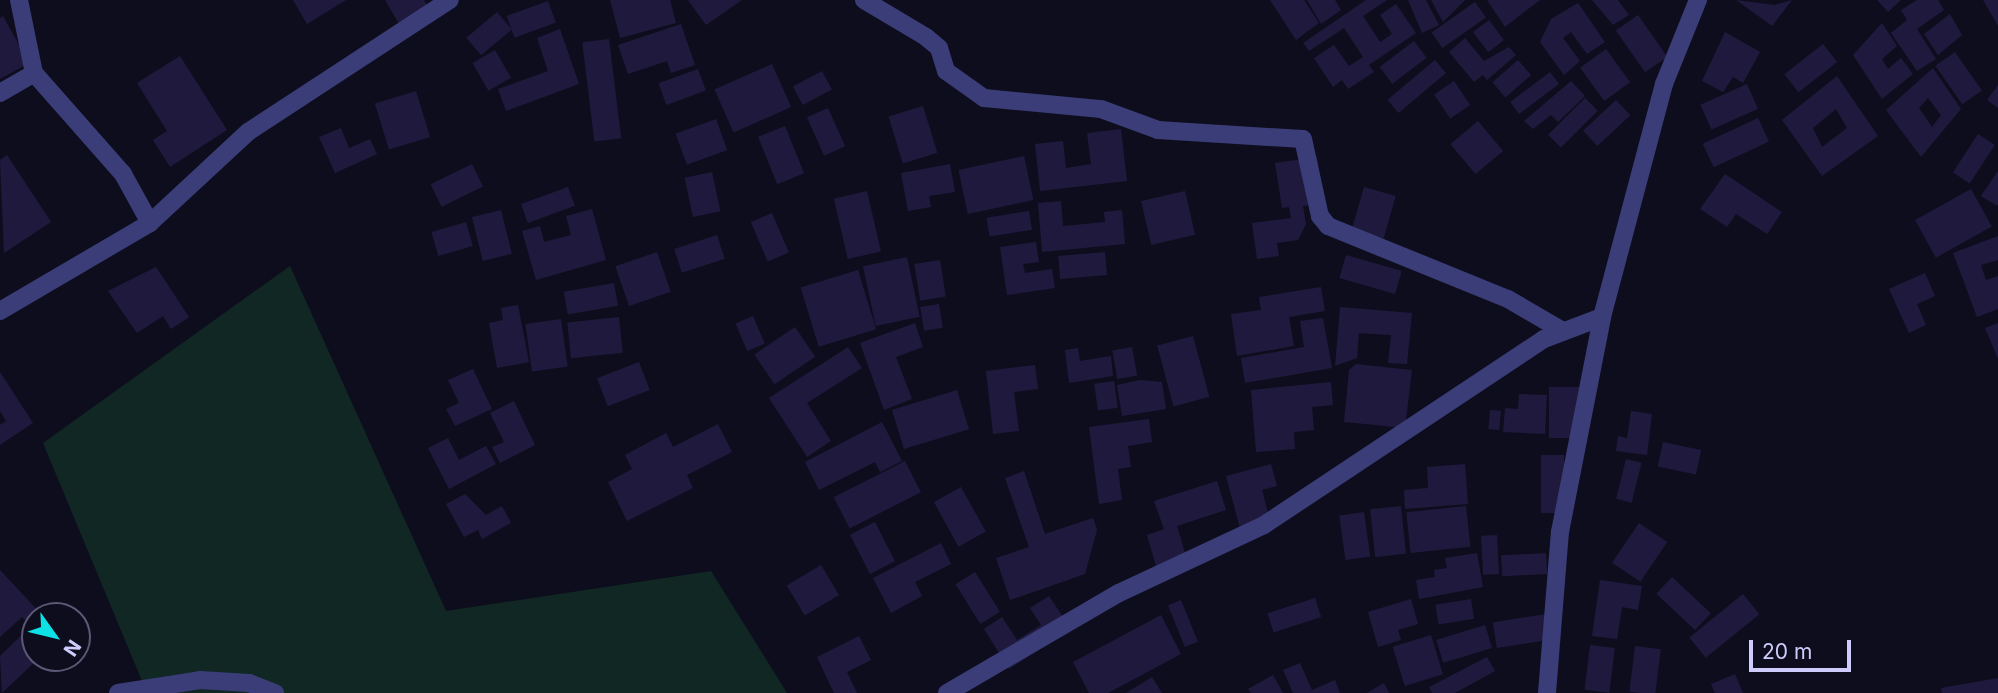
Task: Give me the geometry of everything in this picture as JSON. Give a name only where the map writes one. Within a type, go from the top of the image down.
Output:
[{"type":"street","points":[[19,0],[34,73],[123,174],[150,223]]},
{"type":"street","points":[[0,311],[150,223],[248,132],[450,0]]},
{"type":"street","points":[[864,0],[926,37],[939,48],[946,71],[985,99],[1101,109],[1158,130],[1303,139],[1320,216],[1328,226],[1508,299],[1563,331]]},
{"type":"street","points":[[1548,693],[1560,532],[1602,317],[1664,84],[1698,0]]},
{"type":"street","points":[[0,93],[34,73]]},
{"type":"street","points":[[947,693],[1119,593],[1264,525],[1563,331],[1602,317]]},
{"type":"street","points":[[118,693],[200,680],[249,683],[275,693]]},
{"type":"green space","points":[[290,266],[446,611],[711,571],[787,693],[147,693],[43,443]]},
{"type":"building","points":[[293,0],[346,0],[307,24]]},
{"type":"building","points":[[385,0],[424,0],[434,17],[405,34]]},
{"type":"building","points":[[610,0],[670,0],[676,23],[620,38]]},
{"type":"building","points":[[688,0],[742,0],[706,25]]},
{"type":"building","points":[[1270,0],[1304,0],[1319,23],[1296,40]]},
{"type":"building","points":[[1307,0],[1335,0],[1341,10],[1321,24]]},
{"type":"building","points":[[1366,0],[1387,0],[1363,16],[1380,42],[1392,34],[1380,15],[1396,4],[1416,33],[1369,65],[1374,72],[1348,89],[1342,80],[1333,87],[1314,58],[1334,45],[1349,66],[1363,57],[1344,28],[1309,51],[1303,43]]},
{"type":"building","points":[[1408,0],[1426,0],[1439,25],[1422,33]]},
{"type":"building","points":[[1431,0],[1465,0],[1443,22]]},
{"type":"building","points":[[1487,0],[1540,0],[1505,27]]},
{"type":"building","points":[[1592,0],[1618,0],[1629,15],[1613,25]]},
{"type":"building","points":[[1736,0],[1774,5],[1792,0],[1772,26]]},
{"type":"building","points":[[1877,0],[1901,0],[1888,12]]},
{"type":"building","points":[[1917,0],[1938,0],[1944,10],[1917,29],[1936,59],[1917,71],[1891,33],[1907,20],[1901,10]]},
{"type":"building","points":[[1983,0],[1998,0],[1998,26]]},
{"type":"building","points":[[548,1],[556,23],[515,38],[507,16]]},
{"type":"building","points":[[1475,2],[1486,18],[1442,48],[1432,32]]},
{"type":"building","points":[[1578,3],[1605,42],[1587,54],[1571,32],[1563,38],[1580,61],[1564,75],[1540,42],[1551,19]]},
{"type":"building","points":[[497,12],[512,30],[481,55],[466,38]]},
{"type":"building","points":[[1950,14],[1962,35],[1938,55],[1924,34]]},
{"type":"building","points":[[1638,15],[1667,57],[1645,72],[1616,30]]},
{"type":"building","points":[[3,16],[29,63],[0,79],[0,18]]},
{"type":"building","points":[[1489,20],[1504,40],[1488,52],[1473,32]]},
{"type":"building","points":[[1882,23],[1897,46],[1882,59],[1888,69],[1901,58],[1913,74],[1882,99],[1853,55]]},
{"type":"building","points":[[681,24],[695,65],[671,73],[667,61],[628,74],[618,45]]},
{"type":"building","points":[[560,29],[579,84],[506,111],[498,89],[548,71],[537,38]]},
{"type":"building","points":[[1725,32],[1760,52],[1743,83],[1733,77],[1723,92],[1702,81]]},
{"type":"building","points":[[1465,38],[1484,61],[1509,47],[1516,55],[1487,80],[1483,75],[1474,82],[1449,52]]},
{"type":"building","points":[[609,39],[621,138],[594,142],[582,42]]},
{"type":"building","points":[[1414,41],[1427,58],[1392,84],[1380,67]]},
{"type":"building","points":[[1823,44],[1837,62],[1799,92],[1784,74]]},
{"type":"building","points":[[1606,49],[1630,82],[1604,101],[1580,68]]},
{"type":"building","points":[[495,50],[511,78],[488,91],[472,63]]},
{"type":"building","points":[[1955,52],[1982,91],[1962,104],[1935,66]]},
{"type":"building","points":[[180,56],[227,130],[170,167],[153,140],[167,131],[137,83]]},
{"type":"building","points":[[1435,60],[1446,73],[1398,113],[1388,100]]},
{"type":"building","points":[[1518,60],[1531,75],[1505,97],[1492,82]]},
{"type":"building","points":[[772,64],[791,107],[734,133],[714,90]]},
{"type":"building","points":[[1933,68],[1961,109],[1921,157],[1886,110]],"holes":[[[1928,98],[1941,115],[1932,127],[1919,108]]]},
{"type":"building","points":[[698,69],[706,91],[666,105],[659,83]]},
{"type":"building","points":[[822,71],[832,90],[803,105],[793,86]]},
{"type":"building","points":[[1550,72],[1559,84],[1519,114],[1510,102]]},
{"type":"building","points":[[1837,76],[1878,136],[1822,176],[1782,120]],"holes":[[[1836,109],[1847,128],[1822,147],[1813,128]]]},
{"type":"building","points":[[1454,81],[1470,105],[1450,118],[1434,94]]},
{"type":"building","points":[[1571,81],[1585,96],[1558,122],[1551,115],[1533,129],[1524,121]]},
{"type":"building","points":[[1747,84],[1758,109],[1711,129],[1700,105]]},
{"type":"building","points":[[1998,85],[1998,108],[1987,100]]},
{"type":"building","points":[[416,91],[430,137],[389,149],[375,104]]},
{"type":"building","points":[[1585,98],[1598,111],[1561,147],[1548,135]]},
{"type":"building","points":[[1616,100],[1630,115],[1597,146],[1583,131]]},
{"type":"building","points":[[923,106],[937,153],[903,163],[889,117]]},
{"type":"building","points":[[828,108],[845,146],[824,156],[807,117]]},
{"type":"building","points":[[1758,118],[1769,142],[1714,167],[1703,144]]},
{"type":"building","points":[[716,119],[727,150],[687,165],[676,134]]},
{"type":"building","points":[[1478,121],[1503,151],[1475,174],[1450,144]]},
{"type":"building","points":[[785,126],[804,173],[777,184],[758,137]]},
{"type":"building","points":[[341,128],[349,148],[370,139],[377,154],[335,173],[319,137]]},
{"type":"building","points":[[1121,129],[1127,181],[1040,191],[1035,144],[1063,141],[1066,168],[1091,164],[1087,133]]},
{"type":"building","points":[[1978,134],[1995,145],[1970,183],[1953,173]]},
{"type":"building","points":[[7,155],[51,222],[4,253],[0,160]]},
{"type":"building","points":[[1024,156],[1033,200],[968,214],[958,170]]},
{"type":"building","points":[[1317,157],[1324,203],[1303,206],[1306,224],[1298,240],[1277,243],[1279,256],[1257,259],[1252,223],[1291,218],[1289,207],[1282,208],[1275,163]]},
{"type":"building","points":[[472,164],[483,186],[442,207],[431,184]]},
{"type":"building","points":[[950,164],[955,192],[929,196],[931,207],[908,211],[901,173]]},
{"type":"building","points":[[1998,171],[1998,204],[1997,206],[1981,196]]},
{"type":"building","points":[[712,172],[720,211],[693,217],[685,178]]},
{"type":"building","points":[[1725,174],[1782,212],[1767,234],[1736,214],[1727,227],[1700,209]]},
{"type":"building","points":[[568,187],[575,206],[528,223],[521,204]]},
{"type":"building","points":[[1364,187],[1396,196],[1384,238],[1352,229]]},
{"type":"building","points":[[1971,189],[1992,227],[1936,258],[1915,220]]},
{"type":"building","points":[[867,191],[881,251],[848,259],[834,199]]},
{"type":"building","points":[[1185,191],[1195,235],[1151,245],[1141,201]]},
{"type":"building","points":[[1061,201],[1063,226],[1105,222],[1104,212],[1122,210],[1125,244],[1042,252],[1038,203]]},
{"type":"building","points":[[592,209],[606,260],[536,280],[522,231],[540,226],[544,242],[571,235],[566,216]]},
{"type":"building","points":[[501,210],[512,254],[483,261],[472,217]]},
{"type":"building","points":[[1029,211],[1032,230],[990,236],[987,218]]},
{"type":"building","points":[[772,213],[789,253],[768,262],[751,222]]},
{"type":"building","points":[[466,222],[473,246],[438,256],[431,232]]},
{"type":"building","points":[[717,235],[725,259],[682,273],[674,249]]},
{"type":"building","points":[[1998,236],[1998,260],[1981,265],[1986,280],[1998,276],[1998,309],[1977,317],[1953,253]]},
{"type":"building","points":[[1036,242],[1039,262],[1023,264],[1025,273],[1052,269],[1055,288],[1007,295],[1000,247]]},
{"type":"building","points":[[657,252],[671,292],[629,306],[615,266]]},
{"type":"building","points":[[1105,252],[1107,275],[1060,279],[1058,256]]},
{"type":"building","points":[[1346,255],[1402,271],[1395,294],[1339,278]]},
{"type":"building","points":[[907,257],[920,317],[876,326],[863,266]]},
{"type":"building","points":[[940,260],[946,297],[920,301],[914,264]]},
{"type":"building","points":[[156,267],[189,317],[171,329],[163,316],[137,333],[108,291]]},
{"type":"building","points":[[858,270],[876,329],[819,347],[801,288]]},
{"type":"building","points":[[1925,273],[1935,296],[1917,304],[1926,325],[1909,333],[1889,289]]},
{"type":"building","points":[[614,283],[618,306],[568,315],[564,292]]},
{"type":"building","points":[[1321,287],[1325,311],[1289,317],[1294,346],[1237,356],[1231,314],[1261,310],[1259,297]]},
{"type":"building","points":[[939,304],[943,328],[924,331],[920,307]]},
{"type":"building","points":[[518,305],[529,362],[497,368],[489,323],[503,320],[501,308]]},
{"type":"building","points":[[1340,307],[1412,313],[1407,364],[1388,363],[1391,335],[1359,333],[1357,358],[1335,366]]},
{"type":"building","points":[[753,316],[765,344],[747,351],[736,323]]},
{"type":"building","points":[[619,317],[623,353],[571,358],[567,322]]},
{"type":"building","points":[[1323,318],[1332,368],[1245,383],[1241,358],[1304,347],[1300,321]]},
{"type":"building","points":[[561,319],[568,367],[532,372],[525,324]]},
{"type":"building","points":[[915,323],[923,347],[896,357],[912,399],[884,410],[860,343]]},
{"type":"building","points":[[1998,323],[1998,359],[1985,328]]},
{"type":"building","points":[[795,327],[815,357],[775,384],[754,354]]},
{"type":"building","points":[[1193,336],[1209,397],[1174,406],[1157,346]]},
{"type":"building","points":[[848,347],[862,368],[807,403],[831,441],[807,457],[769,398]]},
{"type":"building","points":[[1132,347],[1137,376],[1117,379],[1112,350]]},
{"type":"building","points":[[1078,348],[1080,361],[1111,356],[1113,376],[1069,383],[1065,350]]},
{"type":"building","points":[[639,362],[650,390],[608,406],[597,378]]},
{"type":"building","points":[[1356,364],[1412,370],[1405,428],[1344,422],[1349,370]]},
{"type":"building","points":[[1035,365],[1038,389],[1014,392],[1019,431],[993,434],[986,371]]},
{"type":"building","points":[[473,369],[492,409],[455,426],[446,409],[459,403],[448,380]]},
{"type":"building","points":[[0,372],[33,423],[0,445],[0,425],[6,421],[0,411]]},
{"type":"building","points":[[1140,380],[1162,382],[1166,409],[1122,416],[1117,385]]},
{"type":"building","points":[[1114,381],[1118,408],[1098,411],[1094,384]]},
{"type":"building","points":[[1331,382],[1333,405],[1312,407],[1314,430],[1294,432],[1295,449],[1256,452],[1251,390]]},
{"type":"building","points":[[1549,387],[1581,387],[1581,438],[1549,438]]},
{"type":"building","points":[[957,390],[969,429],[904,449],[892,410]]},
{"type":"building","points":[[1519,394],[1547,395],[1545,434],[1503,432],[1505,408],[1518,409]]},
{"type":"building","points":[[514,401],[535,445],[500,463],[492,447],[504,442],[490,413]]},
{"type":"building","points":[[1490,410],[1501,411],[1499,430],[1488,429]]},
{"type":"building","points":[[1631,411],[1652,414],[1647,455],[1616,451],[1618,436],[1627,438]]},
{"type":"building","points":[[1149,419],[1152,442],[1128,446],[1131,467],[1118,469],[1122,500],[1099,504],[1089,427]]},
{"type":"building","points":[[882,422],[902,461],[880,472],[875,462],[819,490],[805,462]]},
{"type":"building","points":[[718,424],[732,452],[687,475],[693,488],[627,521],[608,482],[632,469],[625,455],[666,433],[673,447]]},
{"type":"building","points":[[448,438],[459,460],[486,446],[496,464],[449,489],[428,448]]},
{"type":"building","points":[[1663,442],[1701,450],[1696,475],[1658,466]]},
{"type":"building","points":[[1541,455],[1564,455],[1564,513],[1541,513]]},
{"type":"building","points":[[1626,459],[1642,463],[1632,503],[1616,499]]},
{"type":"building","points":[[905,461],[921,492],[850,529],[834,497]]},
{"type":"building","points":[[1271,464],[1277,486],[1262,490],[1271,524],[1241,532],[1226,476]]},
{"type":"building","points":[[1465,464],[1468,504],[1405,509],[1404,490],[1428,488],[1427,467]]},
{"type":"building","points":[[1024,471],[1045,534],[1093,518],[1097,530],[1085,574],[1010,600],[996,558],[1029,547],[1005,478]]},
{"type":"building","points":[[1217,481],[1226,510],[1177,526],[1188,563],[1158,573],[1147,535],[1164,529],[1154,501]]},
{"type":"building","points":[[961,487],[986,532],[959,547],[934,502]]},
{"type":"building","points":[[465,494],[486,515],[502,506],[511,523],[482,539],[478,530],[464,537],[446,504]]},
{"type":"building","points":[[1401,506],[1406,554],[1375,557],[1370,509]]},
{"type":"building","points":[[1466,506],[1470,547],[1411,553],[1406,512]]},
{"type":"building","points":[[1364,512],[1370,557],[1346,560],[1339,515]]},
{"type":"building","points":[[875,522],[895,561],[870,574],[850,535]]},
{"type":"building","points":[[1639,523],[1667,542],[1640,582],[1612,563]]},
{"type":"building","points":[[1497,535],[1499,574],[1483,575],[1481,536]]},
{"type":"building","points":[[941,543],[951,564],[915,582],[922,596],[891,613],[873,578]]},
{"type":"building","points":[[1477,553],[1483,587],[1419,599],[1416,580],[1435,577],[1434,570],[1447,568],[1445,558]]},
{"type":"building","points":[[1546,553],[1547,574],[1502,576],[1501,555]]},
{"type":"building","points":[[821,565],[839,595],[805,616],[787,586]]},
{"type":"building","points":[[0,570],[30,602],[21,602],[21,618],[0,637]]},
{"type":"building","points":[[975,572],[1000,612],[980,624],[955,584]]},
{"type":"building","points":[[1672,577],[1711,613],[1695,630],[1656,594]]},
{"type":"building","points":[[1600,580],[1642,586],[1638,610],[1622,607],[1617,639],[1592,636]]},
{"type":"building","points":[[1743,594],[1759,614],[1706,658],[1689,637]]},
{"type":"building","points":[[1049,596],[1071,629],[1009,669],[984,629],[1002,617],[1017,640],[1041,625],[1030,608]]},
{"type":"building","points":[[1315,598],[1321,617],[1274,632],[1267,613]]},
{"type":"building","points":[[1411,599],[1418,624],[1398,630],[1401,640],[1378,647],[1368,612]]},
{"type":"building","points":[[1471,599],[1474,619],[1439,624],[1435,605]]},
{"type":"building","points":[[1181,600],[1198,642],[1185,647],[1168,605]]},
{"type":"building","points":[[1552,613],[1556,639],[1497,648],[1493,622]]},
{"type":"building","points":[[1161,615],[1181,654],[1108,693],[1089,693],[1073,662]]},
{"type":"building","points":[[1485,625],[1492,648],[1443,663],[1436,640]]},
{"type":"building","points":[[1431,635],[1443,674],[1405,686],[1393,647]]},
{"type":"building","points":[[21,636],[21,672],[24,672],[2,693],[0,656]]},
{"type":"building","points":[[859,636],[871,660],[847,672],[857,693],[834,693],[817,657]]},
{"type":"building","points":[[1590,645],[1615,648],[1609,693],[1585,690]]},
{"type":"building","points":[[1635,646],[1661,649],[1655,693],[1629,692]]},
{"type":"building","points":[[1487,657],[1495,671],[1455,693],[1432,693],[1429,687]]},
{"type":"building","points":[[1300,663],[1312,690],[1335,680],[1340,693],[1293,693],[1283,670]]},
{"type":"building","points":[[1735,674],[1743,693],[1715,693],[1711,684]]},
{"type":"building","points":[[1273,675],[1283,693],[1251,693],[1248,689]]},
{"type":"building","points":[[1152,677],[1162,693],[1126,693]]},
{"type":"building","points":[[1998,678],[1998,693],[1942,693],[1941,688]]},
{"type":"building","points":[[1384,683],[1389,693],[1367,693]]}]
